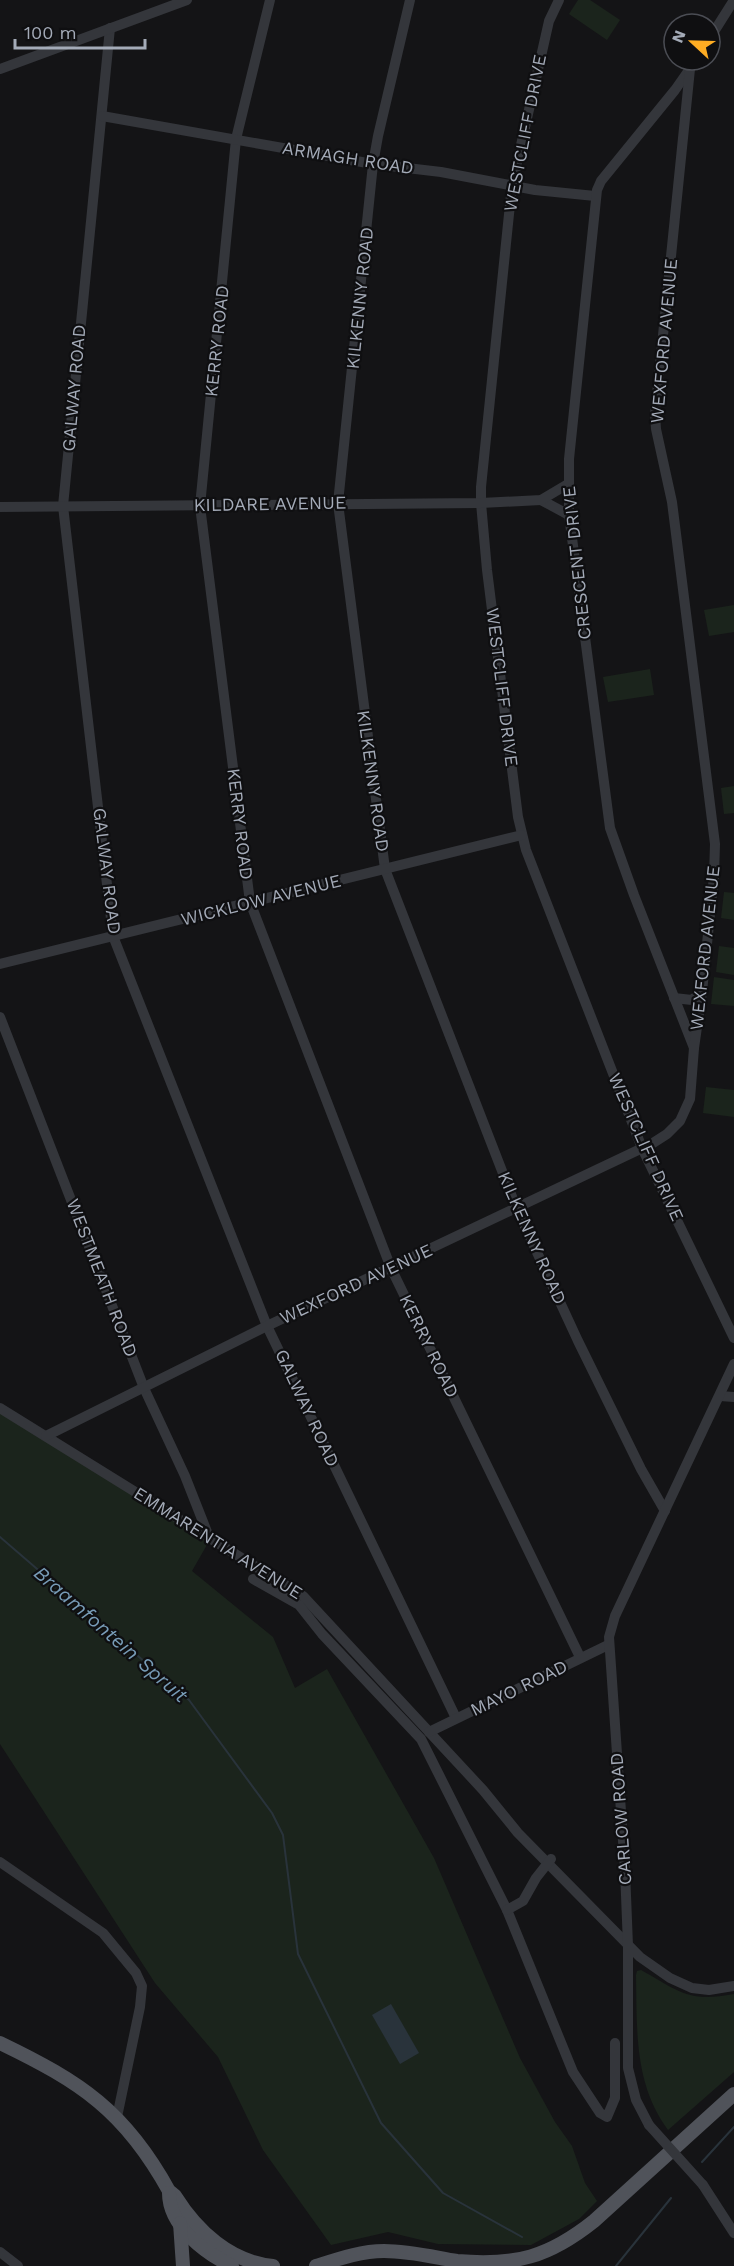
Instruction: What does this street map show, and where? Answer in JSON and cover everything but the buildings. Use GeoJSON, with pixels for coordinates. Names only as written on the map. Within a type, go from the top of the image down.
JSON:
{"type":"FeatureCollection","features":[{"type":"Feature","properties":{"kind":"main road"},"geometry":{"type":"LineString","coordinates":[[0,2043],[72,2081],[117,2117],[145,2150],[169,2191],[205,2234],[219,2258]]}},
{"type":"Feature","properties":{"kind":"main road"},"geometry":{"type":"LineString","coordinates":[[316,2266],[359,2254],[384,2251],[412,2252],[481,2264],[515,2262],[540,2256],[570,2240],[594,2221],[734,2094]]}},
{"type":"Feature","properties":{"kind":"main road"},"geometry":{"type":"LineString","coordinates":[[169,2191],[169,2201],[180,2222],[197,2244],[232,2266]]}},
{"type":"Feature","properties":{"kind":"main road"},"geometry":{"type":"LineString","coordinates":[[180,2222],[183,2266]]}},
{"type":"Feature","properties":{"kind":"main road"},"geometry":{"type":"LineString","coordinates":[[219,2258],[273,2266]]}},
{"type":"Feature","properties":{"kind":"street"},"geometry":{"type":"LineString","coordinates":[[0,69],[187,0]]}},
{"type":"Feature","properties":{"kind":"street","name":"KERRY ROAD"},"geometry":{"type":"LineString","coordinates":[[270,0],[236,139],[200,506],[250,902],[391,1268],[580,1658]]}},
{"type":"Feature","properties":{"kind":"street","name":"KILKENNY ROAD"},"geometry":{"type":"LineString","coordinates":[[410,0],[373,164],[338,503],[385,869],[516,1207],[578,1341],[664,1511]]}},
{"type":"Feature","properties":{"kind":"street","name":"WESTCLIFF DRIVE"},"geometry":{"type":"LineString","coordinates":[[559,0],[551,14],[512,185],[481,503],[493,614],[522,835],[530,860],[642,1148],[734,1338]]}},
{"type":"Feature","properties":{"kind":"street"},"geometry":{"type":"LineString","coordinates":[[722,19],[734,0]]}},
{"type":"Feature","properties":{"kind":"street","name":"GALWAY ROAD"},"geometry":{"type":"LineString","coordinates":[[110,28],[82,293],[63,506],[113,936],[267,1326],[456,1718]]}},
{"type":"Feature","properties":{"kind":"street","name":"CRESCENT DRIVE"},"geometry":{"type":"LineString","coordinates":[[687,72],[601,181],[595,196],[575,385],[568,484],[569,515],[610,828],[694,1048]]}},
{"type":"Feature","properties":{"kind":"street","name":"WEXFORD AVENUE"},"geometry":{"type":"LineString","coordinates":[[46,1436],[267,1326],[642,1148],[667,1134],[683,1116],[690,1099],[714,876],[715,844],[672,502],[654,422],[692,72]]}},
{"type":"Feature","properties":{"kind":"street","name":"ARMAGH ROAD"},"geometry":{"type":"LineString","coordinates":[[102,116],[373,164],[441,172],[535,190],[595,196]]}},
{"type":"Feature","properties":{"kind":"street","name":"KILDARE AVENUE"},"geometry":{"type":"LineString","coordinates":[[0,507],[481,503],[541,500],[568,484]]}},
{"type":"Feature","properties":{"kind":"street"},"geometry":{"type":"LineString","coordinates":[[541,500],[569,515]]}},
{"type":"Feature","properties":{"kind":"street","name":"WICKLOW AVENUE"},"geometry":{"type":"LineString","coordinates":[[0,964],[522,835]]}},
{"type":"Feature","properties":{"kind":"street"},"geometry":{"type":"LineString","coordinates":[[674,998],[692,1000],[702,992]]}},
{"type":"Feature","properties":{"kind":"street","name":"WESTMEATH ROAD"},"geometry":{"type":"LineString","coordinates":[[0,1017],[144,1388],[209,1537]]}},
{"type":"Feature","properties":{"kind":"street","name":"CARLOW ROAD"},"geometry":{"type":"LineString","coordinates":[[734,1364],[610,1627],[608,1645],[625,1870],[628,1946],[628,2068],[636,2100],[649,2125],[703,2185],[734,2233]]}},
{"type":"Feature","properties":{"kind":"street"},"geometry":{"type":"LineString","coordinates":[[720,1396],[734,1397]]}},
{"type":"Feature","properties":{"kind":"street","name":"EMMARENTIA AVENUE"},"geometry":{"type":"LineString","coordinates":[[1,1406],[308,1600],[483,1790],[498,1810],[628,1946],[657,1971],[683,1985],[710,1990],[734,1986]]}},
{"type":"Feature","properties":{"kind":"street"},"geometry":{"type":"LineString","coordinates":[[253,1579],[299,1605],[322,1634],[401,1715],[421,1739],[507,1910],[573,2072],[600,2113],[607,2116],[615,2098],[615,2043]]}},
{"type":"Feature","properties":{"kind":"street","name":"MAYO ROAD"},"geometry":{"type":"LineString","coordinates":[[429,1731],[608,1645]]}},
{"type":"Feature","properties":{"kind":"street"},"geometry":{"type":"LineString","coordinates":[[507,1910],[523,1901],[549,1861]]}},
{"type":"Feature","properties":{"kind":"street"},"geometry":{"type":"LineString","coordinates":[[0,1862],[103,1933],[116,1946],[140,1980],[142,1994],[140,2007],[117,2117]]}},
{"type":"Feature","properties":{"kind":"street"},"geometry":{"type":"LineString","coordinates":[[0,2252],[18,2266]]}},
{"type":"Feature","properties":{"kind":"shaded area"},"geometry":{"type":"Polygon","coordinates":[[[578,0],[590,0],[620,20],[607,40],[569,14],[578,0]]]}},
{"type":"Feature","properties":{"kind":"shaded area"},"geometry":{"type":"Polygon","coordinates":[[[734,605],[734,632],[709,636],[704,610],[734,605]]]}},
{"type":"Feature","properties":{"kind":"shaded area"},"geometry":{"type":"Polygon","coordinates":[[[650,669],[654,695],[608,702],[603,677],[650,669]]]}},
{"type":"Feature","properties":{"kind":"shaded area"},"geometry":{"type":"Polygon","coordinates":[[[734,786],[734,813],[724,814],[721,788],[734,786]]]}},
{"type":"Feature","properties":{"kind":"shaded area"},"geometry":{"type":"Polygon","coordinates":[[[724,892],[734,893],[734,920],[721,918],[724,892]]]}},
{"type":"Feature","properties":{"kind":"shaded area"},"geometry":{"type":"Polygon","coordinates":[[[719,946],[734,948],[734,975],[716,972],[719,946]]]}},
{"type":"Feature","properties":{"kind":"shaded area"},"geometry":{"type":"Polygon","coordinates":[[[714,977],[734,980],[734,1006],[711,1004],[714,977]]]}},
{"type":"Feature","properties":{"kind":"shaded area"},"geometry":{"type":"Polygon","coordinates":[[[706,1087],[734,1090],[734,1117],[703,1113],[706,1087]]]}},
{"type":"Feature","properties":{"kind":"shaded area"},"geometry":{"type":"Polygon","coordinates":[[[0,1408],[208,1543],[192,1571],[273,1637],[295,1688],[327,1669],[434,1858],[520,2058],[555,2122],[572,2146],[585,2183],[597,2201],[579,2219],[531,2245],[438,2244],[388,2232],[331,2245],[263,2150],[218,2057],[155,1983],[0,1744],[0,1408]]]}},
{"type":"Feature","properties":{"kind":"shaded area"},"geometry":{"type":"Polygon","coordinates":[[[641,1970],[675,1989],[694,1996],[734,1994],[734,2072],[668,2130],[657,2112],[643,2075],[638,2036],[636,1975],[637,1971],[641,1970]]]}},
{"type":"Feature","properties":{"kind":"shaded area"},"geometry":{"type":"Polygon","coordinates":[[[391,2004],[419,2053],[400,2064],[372,2015],[391,2004]]]}},
{"type":"Feature","properties":{"kind":"waterway","name":"Braamfontein Spruit"},"geometry":{"type":"LineString","coordinates":[[0,1537],[189,1700],[272,1813],[283,1835],[298,1954],[381,2123],[443,2193],[522,2237]]}},
{"type":"Feature","properties":{"kind":"waterway","name":"Braamfontein Spruit"},"geometry":{"type":"LineString","coordinates":[[702,2162],[734,2127]]}},
{"type":"Feature","properties":{"kind":"waterway","name":"Braamfontein Spruit"},"geometry":{"type":"LineString","coordinates":[[616,2266],[671,2198]]}}]}
